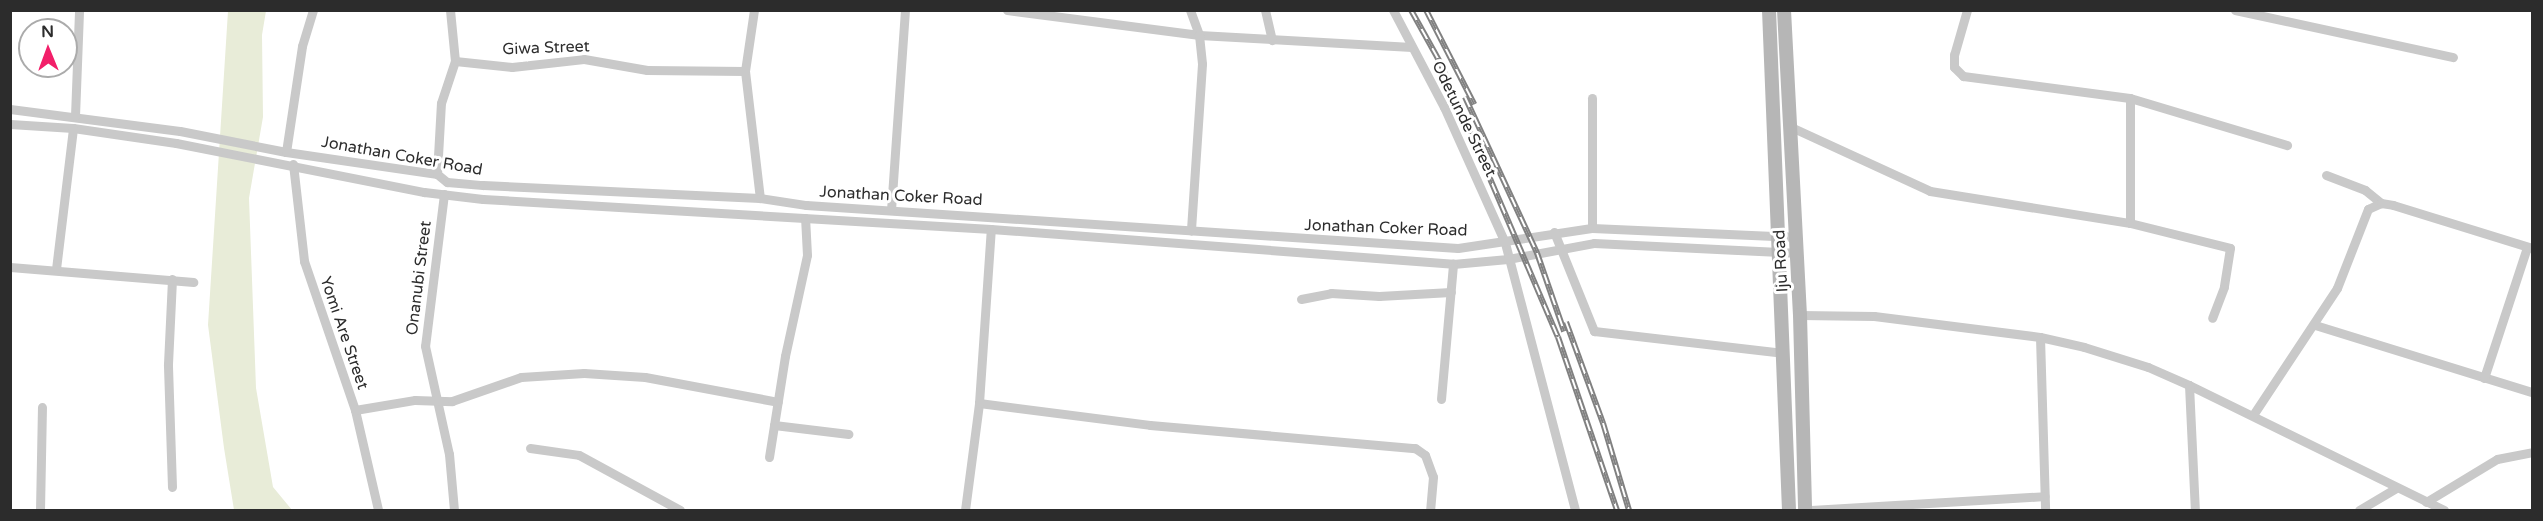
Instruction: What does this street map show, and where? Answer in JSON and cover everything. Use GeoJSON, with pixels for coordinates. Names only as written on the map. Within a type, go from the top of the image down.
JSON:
{"type":"FeatureCollection","features":[{"type":"Feature","properties":{"kind":"main road","name":"Iju Road"},"geometry":{"type":"LineString","coordinates":[[1768,10],[1780,233],[1789,510]]}},
{"type":"Feature","properties":{"kind":"main road","name":"Iju Road"},"geometry":{"type":"LineString","coordinates":[[1784,10],[1800,315],[1804,510]]}},
{"type":"Feature","properties":{"kind":"street"},"geometry":{"type":"LineString","coordinates":[[75,116],[79,10]]}},
{"type":"Feature","properties":{"kind":"street"},"geometry":{"type":"LineString","coordinates":[[285,152],[302,46],[313,10]]}},
{"type":"Feature","properties":{"kind":"street"},"geometry":{"type":"LineString","coordinates":[[436,174],[441,103],[455,61],[450,10]]}},
{"type":"Feature","properties":{"kind":"street"},"geometry":{"type":"LineString","coordinates":[[754,10],[745,71],[760,198]]}},
{"type":"Feature","properties":{"kind":"street"},"geometry":{"type":"LineString","coordinates":[[891,210],[905,10]]}},
{"type":"Feature","properties":{"kind":"street"},"geometry":{"type":"LineString","coordinates":[[1007,10],[1199,34],[1412,47]]}},
{"type":"Feature","properties":{"kind":"street"},"geometry":{"type":"LineString","coordinates":[[1190,10],[1199,34],[1201,106],[1191,231]]}},
{"type":"Feature","properties":{"kind":"street"},"geometry":{"type":"LineString","coordinates":[[1265,10],[1272,39]]}},
{"type":"Feature","properties":{"kind":"street","name":"Odetunde Street"},"geometry":{"type":"LineString","coordinates":[[1393,10],[1463,146],[1505,243],[1508,259],[1519,286],[1575,510]]}},
{"type":"Feature","properties":{"kind":"street"},"geometry":{"type":"LineString","coordinates":[[1967,10],[1954,55],[1954,67],[1963,76],[2130,98],[2287,145]]}},
{"type":"Feature","properties":{"kind":"street"},"geometry":{"type":"LineString","coordinates":[[2235,10],[2453,57]]}},
{"type":"Feature","properties":{"kind":"street","name":"Giwa Street"},"geometry":{"type":"LineString","coordinates":[[455,61],[512,67],[584,59],[646,70],[745,71]]}},
{"type":"Feature","properties":{"kind":"street"},"geometry":{"type":"LineString","coordinates":[[1592,98],[1592,228]]}},
{"type":"Feature","properties":{"kind":"street"},"geometry":{"type":"LineString","coordinates":[[2130,98],[2130,223]]}},
{"type":"Feature","properties":{"kind":"street","name":"Jonathan Coker Road"},"geometry":{"type":"LineString","coordinates":[[10,110],[180,130],[285,152],[436,174],[447,182],[483,185],[760,198],[806,205],[1458,248],[1505,243],[1554,232],[1592,228],[1780,233],[1796,237]]}},
{"type":"Feature","properties":{"kind":"street","name":"Jonathan Coker Road"},"geometry":{"type":"LineString","coordinates":[[10,123],[73,128],[293,164],[444,194],[991,229],[1454,264],[1508,259],[1561,247],[1594,243],[1796,253]]}},
{"type":"Feature","properties":{"kind":"street"},"geometry":{"type":"LineString","coordinates":[[1791,127],[1930,191],[2130,223],[2230,248],[2224,287],[2212,318]]}},
{"type":"Feature","properties":{"kind":"street"},"geometry":{"type":"LineString","coordinates":[[56,269],[73,128]]}},
{"type":"Feature","properties":{"kind":"street","name":"Yomi Are Street"},"geometry":{"type":"LineString","coordinates":[[293,164],[304,261],[355,410],[378,510]]}},
{"type":"Feature","properties":{"kind":"street"},"geometry":{"type":"LineString","coordinates":[[2326,175],[2365,189],[2381,203],[2530,247],[2484,378]]}},
{"type":"Feature","properties":{"kind":"street","name":"Onanubi Street"},"geometry":{"type":"LineString","coordinates":[[444,194],[425,346],[449,454],[454,510]]}},
{"type":"Feature","properties":{"kind":"street"},"geometry":{"type":"LineString","coordinates":[[2253,415],[2315,325],[2337,288],[2368,209],[2381,203]]}},
{"type":"Feature","properties":{"kind":"street"},"geometry":{"type":"LineString","coordinates":[[769,457],[807,255],[805,218]]}},
{"type":"Feature","properties":{"kind":"street"},"geometry":{"type":"LineString","coordinates":[[966,510],[979,403],[991,229]]}},
{"type":"Feature","properties":{"kind":"street"},"geometry":{"type":"LineString","coordinates":[[1554,232],[1594,331],[1784,353]]}},
{"type":"Feature","properties":{"kind":"street"},"geometry":{"type":"LineString","coordinates":[[1441,399],[1454,264]]}},
{"type":"Feature","properties":{"kind":"street"},"geometry":{"type":"LineString","coordinates":[[10,267],[193,282]]}},
{"type":"Feature","properties":{"kind":"street"},"geometry":{"type":"LineString","coordinates":[[172,279],[168,354],[172,487]]}},
{"type":"Feature","properties":{"kind":"street"},"geometry":{"type":"LineString","coordinates":[[1301,299],[1331,292],[1379,296],[1451,292]]}},
{"type":"Feature","properties":{"kind":"street"},"geometry":{"type":"LineString","coordinates":[[1800,315],[1874,316],[2040,337],[2148,367],[2253,415],[2444,510]]}},
{"type":"Feature","properties":{"kind":"street"},"geometry":{"type":"LineString","coordinates":[[2315,325],[2532,392]]}},
{"type":"Feature","properties":{"kind":"street"},"geometry":{"type":"LineString","coordinates":[[2040,337],[2045,510]]}},
{"type":"Feature","properties":{"kind":"street"},"geometry":{"type":"LineString","coordinates":[[355,410],[452,401],[522,377],[584,373],[645,377],[778,402]]}},
{"type":"Feature","properties":{"kind":"street"},"geometry":{"type":"LineString","coordinates":[[2189,385],[2195,510]]}},
{"type":"Feature","properties":{"kind":"street"},"geometry":{"type":"LineString","coordinates":[[979,403],[1150,425],[1415,448],[1425,455],[1433,477],[1430,510]]}},
{"type":"Feature","properties":{"kind":"street"},"geometry":{"type":"LineString","coordinates":[[40,510],[42,407]]}},
{"type":"Feature","properties":{"kind":"street"},"geometry":{"type":"LineString","coordinates":[[774,425],[848,434]]}},
{"type":"Feature","properties":{"kind":"street"},"geometry":{"type":"LineString","coordinates":[[531,448],[579,455],[680,510]]}},
{"type":"Feature","properties":{"kind":"street"},"geometry":{"type":"LineString","coordinates":[[2426,502],[2497,459],[2532,452]]}},
{"type":"Feature","properties":{"kind":"street"},"geometry":{"type":"LineString","coordinates":[[2359,510],[2396,488]]}},
{"type":"Feature","properties":{"kind":"street"},"geometry":{"type":"LineString","coordinates":[[1811,510],[2045,496]]}},
{"type":"Feature","properties":{"kind":"green space"},"geometry":{"type":"Polygon","coordinates":[[[228,11],[266,11],[262,35],[263,117],[249,198],[256,388],[273,487],[292,510],[234,510],[208,325],[228,11]]]}},
{"type":"Feature","properties":{"kind":"railway"},"geometry":{"type":"LineString","coordinates":[[1411,10],[1440,62],[1558,337],[1617,510]]}},
{"type":"Feature","properties":{"kind":"railway"},"geometry":{"type":"LineString","coordinates":[[1426,10],[1474,104]]}},
{"type":"Feature","properties":{"kind":"railway"},"geometry":{"type":"LineString","coordinates":[[1465,97],[1537,253],[1564,331]]}},
{"type":"Feature","properties":{"kind":"railway"},"geometry":{"type":"LineString","coordinates":[[1566,322],[1603,423],[1629,510]]}}]}
